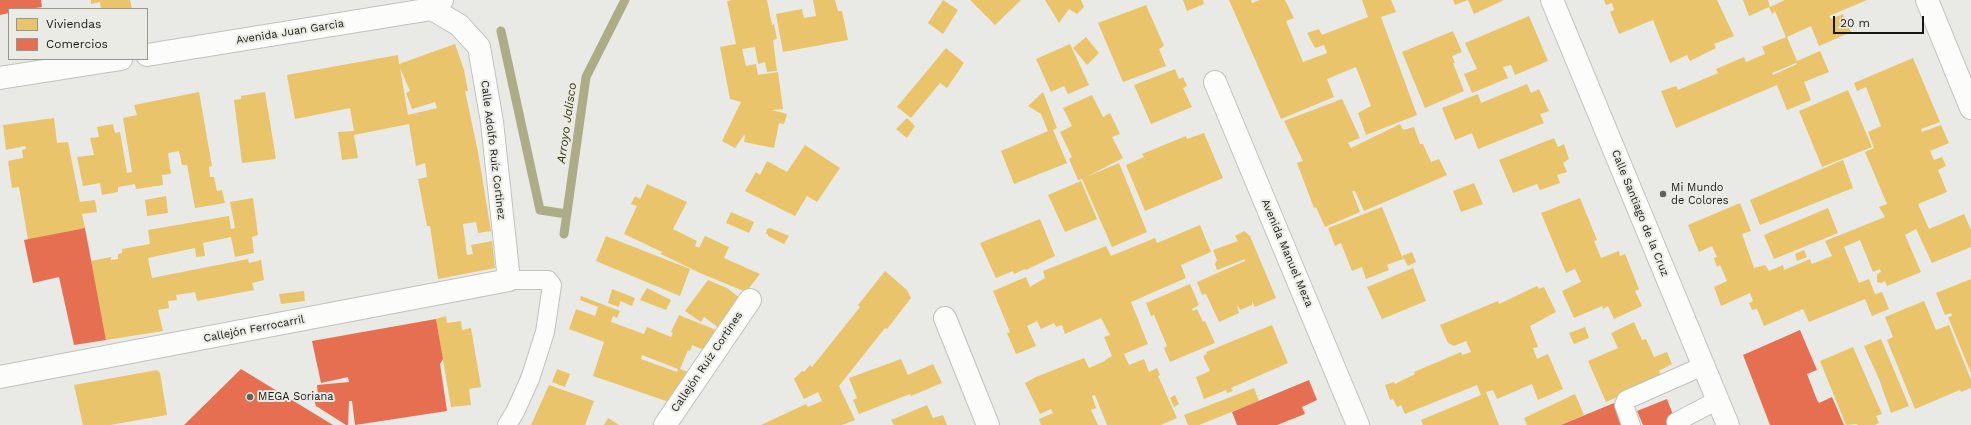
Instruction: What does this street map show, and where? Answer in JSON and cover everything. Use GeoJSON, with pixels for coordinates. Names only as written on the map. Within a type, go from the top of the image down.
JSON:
{"type":"FeatureCollection","features":[{"type":"Feature","properties":{"kind":"street","name":"Calle Santiago de la Cruz"},"geometry":{"type":"LineString","coordinates":[[1552,0],[1728,425]]}},
{"type":"Feature","properties":{"kind":"street"},"geometry":{"type":"LineString","coordinates":[[1927,0],[1971,108]]}},
{"type":"Feature","properties":{"kind":"street","name":"Avenida Juan Garcia"},"geometry":{"type":"LineString","coordinates":[[148,55],[437,5]]}},
{"type":"Feature","properties":{"kind":"street","name":"Calle Adolfo Ruíz Cortinez"},"geometry":{"type":"LineString","coordinates":[[437,5],[459,25],[479,47],[492,122],[509,280]]}},
{"type":"Feature","properties":{"kind":"street"},"geometry":{"type":"LineString","coordinates":[[0,78],[115,60]]}},
{"type":"Feature","properties":{"kind":"street","name":"Avenida Manuel Meza"},"geometry":{"type":"LineString","coordinates":[[1215,82],[1358,425]]}},
{"type":"Feature","properties":{"kind":"street","name":"Callejón Ferrocarril"},"geometry":{"type":"LineString","coordinates":[[0,377],[509,280]]}},
{"type":"Feature","properties":{"kind":"street","name":"Callejón Ruíz Cortines"},"geometry":{"type":"LineString","coordinates":[[665,425],[750,300]]}},
{"type":"Feature","properties":{"kind":"street"},"geometry":{"type":"LineString","coordinates":[[945,318],[988,425]]}},
{"type":"Feature","properties":{"kind":"lane"},"geometry":{"type":"LineString","coordinates":[[508,425],[532,372],[545,332],[552,285],[548,280],[509,280]]}},
{"type":"Feature","properties":{"kind":"lane"},"geometry":{"type":"LineString","coordinates":[[1631,425],[1624,405],[1626,400],[1703,366]]}},
{"type":"Feature","properties":{"kind":"lane"},"geometry":{"type":"LineString","coordinates":[[1676,422],[1718,400]]}},
{"type":"Feature","properties":{"kind":"building: Viviendas"},"geometry":{"type":"Polygon","coordinates":[[[91,0],[130,0],[132,8],[101,8],[100,2],[91,4],[91,0]]]}},
{"type":"Feature","properties":{"kind":"building: Viviendas"},"geometry":{"type":"Polygon","coordinates":[[[767,0],[772,25],[774,24],[777,39],[773,40],[777,71],[767,72],[765,62],[758,64],[755,47],[742,49],[746,66],[756,64],[758,75],[778,72],[783,109],[772,110],[787,114],[784,124],[779,123],[774,148],[744,142],[744,135],[735,148],[722,141],[741,102],[730,99],[720,47],[736,44],[727,1],[767,0]]]}},
{"type":"Feature","properties":{"kind":"building: Viviendas"},"geometry":{"type":"Polygon","coordinates":[[[813,0],[835,0],[838,11],[842,11],[848,40],[783,52],[776,14],[802,9],[804,18],[816,16],[813,0]]]}},
{"type":"Feature","properties":{"kind":"building: Viviendas"},"geometry":{"type":"Polygon","coordinates":[[[943,0],[958,10],[943,34],[928,23],[943,0]]]}},
{"type":"Feature","properties":{"kind":"building: Viviendas"},"geometry":{"type":"Polygon","coordinates":[[[970,0],[1021,0],[995,25],[970,0]]]}},
{"type":"Feature","properties":{"kind":"building: Viviendas"},"geometry":{"type":"Polygon","coordinates":[[[1045,0],[1081,0],[1084,7],[1077,14],[1069,9],[1059,23],[1045,0]]]}},
{"type":"Feature","properties":{"kind":"building: Viviendas"},"geometry":{"type":"Polygon","coordinates":[[[1183,0],[1203,0],[1204,4],[1187,11],[1183,0]]]}},
{"type":"Feature","properties":{"kind":"building: Viviendas"},"geometry":{"type":"Polygon","coordinates":[[[1229,0],[1251,0],[1252,3],[1260,0],[1285,0],[1294,18],[1286,21],[1303,62],[1327,53],[1324,45],[1315,48],[1307,33],[1319,29],[1322,35],[1368,17],[1362,0],[1391,0],[1396,12],[1381,17],[1417,115],[1366,135],[1358,113],[1371,106],[1356,67],[1327,79],[1334,97],[1281,119],[1229,0]]]}},
{"type":"Feature","properties":{"kind":"building: Viviendas"},"geometry":{"type":"Polygon","coordinates":[[[1453,0],[1468,0],[1455,5],[1453,0]]]}},
{"type":"Feature","properties":{"kind":"building: Viviendas"},"geometry":{"type":"Polygon","coordinates":[[[1468,0],[1504,0],[1474,14],[1468,0]]]}},
{"type":"Feature","properties":{"kind":"building: Viviendas"},"geometry":{"type":"Polygon","coordinates":[[[1604,0],[1717,0],[1734,36],[1714,44],[1716,48],[1690,61],[1687,55],[1670,63],[1653,20],[1619,34],[1610,12],[1614,10],[1612,3],[1606,5],[1604,0]]]}},
{"type":"Feature","properties":{"kind":"building: Viviendas"},"geometry":{"type":"Polygon","coordinates":[[[1743,0],[1768,0],[1770,7],[1785,0],[1867,0],[1829,16],[1831,19],[1843,14],[1851,32],[1819,46],[1811,26],[1787,37],[1797,61],[1820,51],[1829,72],[1804,82],[1811,100],[1787,110],[1777,85],[1676,128],[1661,91],[1676,86],[1678,90],[1718,73],[1716,69],[1744,57],[1746,62],[1765,54],[1762,47],[1786,37],[1775,11],[1772,14],[1769,7],[1749,16],[1743,0]],[[1796,63],[1772,73],[1773,75],[1797,64],[1796,63]]]}},
{"type":"Feature","properties":{"kind":"building: Viviendas"},"geometry":{"type":"Polygon","coordinates":[[[1146,5],[1164,46],[1159,49],[1166,66],[1123,82],[1098,23],[1146,5]]]}},
{"type":"Feature","properties":{"kind":"building: Viviendas"},"geometry":{"type":"Polygon","coordinates":[[[1529,16],[1548,61],[1515,75],[1511,65],[1503,67],[1508,78],[1472,93],[1464,74],[1477,69],[1465,43],[1529,16]]]}},
{"type":"Feature","properties":{"kind":"building: Viviendas"},"geometry":{"type":"Polygon","coordinates":[[[1453,31],[1462,52],[1452,56],[1455,63],[1453,63],[1464,91],[1425,108],[1402,52],[1453,31]]]}},
{"type":"Feature","properties":{"kind":"building: Viviendas"},"geometry":{"type":"Polygon","coordinates":[[[1086,37],[1099,53],[1087,65],[1073,48],[1086,37]]]}},
{"type":"Feature","properties":{"kind":"building: Viviendas"},"geometry":{"type":"Polygon","coordinates":[[[455,44],[464,70],[468,91],[465,91],[478,152],[491,231],[478,233],[476,222],[463,224],[467,255],[473,254],[471,245],[492,241],[495,268],[438,279],[430,226],[427,226],[418,179],[427,177],[425,163],[416,166],[409,124],[354,135],[358,158],[342,160],[338,132],[354,131],[350,108],[295,119],[287,75],[398,55],[399,64],[455,44]],[[400,68],[408,115],[437,108],[435,102],[412,109],[406,93],[410,91],[400,68]]]}},
{"type":"Feature","properties":{"kind":"building: Viviendas"},"geometry":{"type":"Polygon","coordinates":[[[1070,44],[1089,85],[1068,94],[1064,86],[1051,92],[1036,59],[1070,44]]]}},
{"type":"Feature","properties":{"kind":"building: Viviendas"},"geometry":{"type":"Polygon","coordinates":[[[946,48],[964,63],[947,88],[940,83],[911,118],[897,107],[946,48]]]}},
{"type":"Feature","properties":{"kind":"building: Viviendas"},"geometry":{"type":"Polygon","coordinates":[[[1913,58],[1940,122],[1921,129],[1922,132],[1941,125],[1949,143],[1930,151],[1934,160],[1942,157],[1946,166],[1938,170],[1947,192],[1918,204],[1929,229],[1964,214],[1971,230],[1971,247],[1932,263],[1916,229],[1905,235],[1921,272],[1887,286],[1885,281],[1881,283],[1877,282],[1877,274],[1881,272],[1880,269],[1873,272],[1860,240],[1844,247],[1859,283],[1869,279],[1875,294],[1882,292],[1889,309],[1872,316],[1865,299],[1809,322],[1803,309],[1764,326],[1757,309],[1752,310],[1749,303],[1753,301],[1750,293],[1721,306],[1714,287],[1727,281],[1720,265],[1717,267],[1714,258],[1717,257],[1712,246],[1699,252],[1688,225],[1740,203],[1751,231],[1742,234],[1754,268],[1765,265],[1769,271],[1783,265],[1784,270],[1810,259],[1812,264],[1832,256],[1825,241],[1885,217],[1879,207],[1887,204],[1865,152],[1874,148],[1868,132],[1881,126],[1866,87],[1857,91],[1854,83],[1913,58]]]}},
{"type":"Feature","properties":{"kind":"building: Viviendas"},"geometry":{"type":"Polygon","coordinates":[[[1175,69],[1179,79],[1183,77],[1187,86],[1183,88],[1192,107],[1151,124],[1134,85],[1175,69]]]}},
{"type":"Feature","properties":{"kind":"building: Viviendas"},"geometry":{"type":"Polygon","coordinates":[[[1527,84],[1531,93],[1539,89],[1549,111],[1540,114],[1544,123],[1478,149],[1472,133],[1455,140],[1442,108],[1478,94],[1481,103],[1527,84]]]}},
{"type":"Feature","properties":{"kind":"building: Viviendas"},"geometry":{"type":"Polygon","coordinates":[[[1848,90],[1872,147],[1822,167],[1799,111],[1848,90]]]}},
{"type":"Feature","properties":{"kind":"building: Viviendas"},"geometry":{"type":"Polygon","coordinates":[[[199,92],[212,166],[209,167],[210,177],[214,177],[217,191],[222,190],[225,203],[195,208],[187,165],[182,165],[179,151],[168,153],[171,174],[162,175],[163,185],[136,189],[135,184],[118,187],[118,192],[102,195],[100,183],[83,186],[77,157],[94,155],[90,138],[99,137],[97,127],[113,124],[115,133],[120,132],[127,173],[132,172],[123,118],[137,115],[134,105],[199,92]]]}},
{"type":"Feature","properties":{"kind":"building: Viviendas"},"geometry":{"type":"Polygon","coordinates":[[[265,92],[276,159],[242,163],[234,100],[241,99],[241,96],[265,92]]]}},
{"type":"Feature","properties":{"kind":"building: Viviendas"},"geometry":{"type":"Polygon","coordinates":[[[1043,92],[1057,128],[1053,130],[1067,163],[1014,184],[1001,151],[1048,131],[1041,114],[1028,106],[1043,92]]]}},
{"type":"Feature","properties":{"kind":"building: Viviendas"},"geometry":{"type":"Polygon","coordinates":[[[1092,95],[1103,117],[1110,113],[1120,134],[1112,137],[1123,158],[1086,177],[1119,163],[1147,232],[1112,247],[1082,179],[1078,180],[1069,159],[1072,157],[1060,132],[1072,126],[1063,108],[1092,95]]]}},
{"type":"Feature","properties":{"kind":"building: Viviendas"},"geometry":{"type":"Polygon","coordinates":[[[1342,99],[1360,138],[1348,143],[1351,148],[1400,124],[1403,130],[1414,127],[1420,144],[1423,144],[1431,162],[1439,159],[1447,175],[1364,211],[1355,191],[1352,191],[1360,212],[1325,227],[1316,207],[1314,208],[1297,163],[1303,161],[1284,121],[1342,99]]]}},
{"type":"Feature","properties":{"kind":"building: Viviendas"},"geometry":{"type":"Polygon","coordinates":[[[54,118],[57,143],[68,142],[80,202],[95,200],[97,212],[82,214],[85,228],[28,240],[19,187],[12,188],[8,161],[23,158],[22,150],[26,149],[25,146],[6,150],[3,125],[54,118]]]}},
{"type":"Feature","properties":{"kind":"building: Viviendas"},"geometry":{"type":"Polygon","coordinates":[[[907,118],[915,126],[907,138],[896,129],[907,118]]]}},
{"type":"Feature","properties":{"kind":"building: Viviendas"},"geometry":{"type":"Polygon","coordinates":[[[1204,133],[1223,178],[1145,211],[1126,165],[1144,157],[1142,154],[1186,136],[1187,139],[1204,133]]]}},
{"type":"Feature","properties":{"kind":"building: Viviendas"},"geometry":{"type":"Polygon","coordinates":[[[1554,138],[1558,147],[1564,144],[1569,159],[1563,163],[1567,172],[1557,175],[1560,183],[1540,190],[1537,184],[1513,193],[1499,160],[1554,138]]]}},
{"type":"Feature","properties":{"kind":"building: Viviendas"},"geometry":{"type":"Polygon","coordinates":[[[805,145],[840,168],[817,202],[807,196],[795,216],[745,191],[756,172],[760,175],[767,161],[787,172],[805,145]]]}},
{"type":"Feature","properties":{"kind":"building: Viviendas"},"geometry":{"type":"Polygon","coordinates":[[[1843,160],[1853,188],[1760,225],[1750,200],[1843,160]]]}},
{"type":"Feature","properties":{"kind":"building: Viviendas"},"geometry":{"type":"Polygon","coordinates":[[[1081,181],[1097,219],[1065,232],[1048,195],[1081,181]]]}},
{"type":"Feature","properties":{"kind":"building: Viviendas"},"geometry":{"type":"Polygon","coordinates":[[[1474,183],[1483,204],[1461,212],[1453,191],[1474,183]]]}},
{"type":"Feature","properties":{"kind":"building: Viviendas"},"geometry":{"type":"Polygon","coordinates":[[[647,184],[687,202],[673,229],[697,241],[695,246],[699,248],[705,236],[729,247],[724,258],[760,274],[746,292],[700,273],[661,254],[662,252],[624,234],[637,206],[631,204],[635,196],[640,199],[647,184]]]}},
{"type":"Feature","properties":{"kind":"building: Viviendas"},"geometry":{"type":"Polygon","coordinates":[[[166,196],[168,213],[147,216],[145,200],[166,196]]]}},
{"type":"Feature","properties":{"kind":"building: Viviendas"},"geometry":{"type":"Polygon","coordinates":[[[253,198],[258,235],[252,237],[254,253],[235,257],[231,237],[203,243],[205,256],[196,257],[195,248],[148,258],[152,278],[248,259],[249,263],[261,260],[264,280],[252,283],[254,290],[197,301],[195,292],[176,295],[177,300],[168,301],[169,308],[158,310],[163,331],[106,340],[91,261],[111,257],[111,260],[118,259],[118,254],[122,253],[122,249],[150,244],[148,230],[229,216],[231,229],[235,228],[230,202],[253,198]]]}},
{"type":"Feature","properties":{"kind":"building: Viviendas"},"geometry":{"type":"Polygon","coordinates":[[[1580,198],[1597,240],[1594,241],[1601,258],[1619,251],[1620,256],[1625,254],[1639,289],[1635,291],[1642,306],[1614,319],[1608,306],[1603,309],[1602,306],[1574,318],[1562,291],[1581,282],[1575,269],[1566,273],[1541,213],[1580,198]]]}},
{"type":"Feature","properties":{"kind":"building: Viviendas"},"geometry":{"type":"Polygon","coordinates":[[[1382,207],[1403,259],[1387,265],[1389,270],[1366,279],[1362,267],[1352,271],[1341,243],[1335,246],[1328,228],[1382,207]]]}},
{"type":"Feature","properties":{"kind":"building: Viviendas"},"geometry":{"type":"Polygon","coordinates":[[[1828,208],[1838,233],[1774,259],[1764,235],[1828,208]]]}},
{"type":"Feature","properties":{"kind":"building: Viviendas"},"geometry":{"type":"Polygon","coordinates":[[[731,212],[754,222],[749,233],[726,223],[731,212]]]}},
{"type":"Feature","properties":{"kind":"building: Viviendas"},"geometry":{"type":"Polygon","coordinates":[[[1040,219],[1055,256],[1026,270],[1025,269],[1014,274],[1013,271],[996,278],[980,243],[1040,219]]]}},
{"type":"Feature","properties":{"kind":"building: Viviendas"},"geometry":{"type":"Polygon","coordinates":[[[1200,225],[1211,252],[1181,265],[1186,278],[1131,302],[1148,344],[1124,354],[1129,365],[1144,359],[1149,372],[1157,368],[1160,375],[1158,376],[1177,418],[1161,425],[1107,425],[1095,395],[1092,396],[1096,408],[1091,410],[1098,425],[1041,425],[1039,419],[1053,413],[1051,409],[1040,414],[1025,383],[1036,377],[1084,358],[1089,368],[1105,361],[1112,356],[1104,337],[1110,335],[1101,318],[1065,334],[1062,325],[1056,327],[1054,323],[1041,329],[1037,321],[1027,326],[1036,346],[1016,354],[1007,333],[1010,332],[993,291],[1026,277],[1030,287],[1045,278],[1043,271],[1106,246],[1111,256],[1155,238],[1157,243],[1200,225]]]}},
{"type":"Feature","properties":{"kind":"building: Viviendas"},"geometry":{"type":"Polygon","coordinates":[[[770,228],[789,236],[784,244],[766,234],[767,229],[770,228]]]}},
{"type":"Feature","properties":{"kind":"building: Viviendas"},"geometry":{"type":"Polygon","coordinates":[[[1244,231],[1250,236],[1276,298],[1255,307],[1252,301],[1252,305],[1240,310],[1238,306],[1239,313],[1219,322],[1206,294],[1202,295],[1197,282],[1245,261],[1245,259],[1217,270],[1215,264],[1217,260],[1213,250],[1238,241],[1235,236],[1244,231]]]}},
{"type":"Feature","properties":{"kind":"building: Viviendas"},"geometry":{"type":"Polygon","coordinates":[[[606,236],[690,269],[680,296],[596,261],[606,236]]]}},
{"type":"Feature","properties":{"kind":"building: Viviendas"},"geometry":{"type":"Polygon","coordinates":[[[1804,250],[1807,257],[1797,261],[1795,254],[1804,250]]]}},
{"type":"Feature","properties":{"kind":"building: Viviendas"},"geometry":{"type":"Polygon","coordinates":[[[1412,252],[1416,262],[1408,266],[1402,256],[1412,252]]]}},
{"type":"Feature","properties":{"kind":"building: Viviendas"},"geometry":{"type":"Polygon","coordinates":[[[1413,268],[1426,301],[1382,319],[1367,287],[1413,268]]]}},
{"type":"Feature","properties":{"kind":"building: Viviendas"},"geometry":{"type":"Polygon","coordinates":[[[885,271],[907,290],[911,298],[839,386],[855,420],[842,425],[761,425],[806,404],[808,407],[822,401],[818,392],[804,399],[794,379],[802,371],[804,372],[810,365],[812,367],[860,307],[858,305],[885,271]]]}},
{"type":"Feature","properties":{"kind":"building: Viviendas"},"geometry":{"type":"Polygon","coordinates":[[[1971,279],[1971,373],[1948,317],[1952,316],[1951,313],[1945,315],[1936,293],[1971,279]]]}},
{"type":"Feature","properties":{"kind":"building: Viviendas"},"geometry":{"type":"Polygon","coordinates":[[[708,280],[727,288],[740,298],[719,328],[704,317],[701,322],[685,311],[708,280]]]}},
{"type":"Feature","properties":{"kind":"building: Viviendas"},"geometry":{"type":"Polygon","coordinates":[[[1190,284],[1199,305],[1192,309],[1193,311],[1197,309],[1203,322],[1205,321],[1215,343],[1170,362],[1164,348],[1167,346],[1154,315],[1151,316],[1146,303],[1190,284]]]}},
{"type":"Feature","properties":{"kind":"building: Viviendas"},"geometry":{"type":"Polygon","coordinates":[[[1537,286],[1539,289],[1544,287],[1556,312],[1530,326],[1538,347],[1533,348],[1537,359],[1548,354],[1563,389],[1538,400],[1532,384],[1497,399],[1493,390],[1486,392],[1499,425],[1423,425],[1421,420],[1481,395],[1477,385],[1405,414],[1401,405],[1397,407],[1393,399],[1390,400],[1385,385],[1394,382],[1395,384],[1415,374],[1414,372],[1461,352],[1462,355],[1471,352],[1466,341],[1454,346],[1448,343],[1440,325],[1498,301],[1499,304],[1537,286]]]}},
{"type":"Feature","properties":{"kind":"building: Viviendas"},"geometry":{"type":"Polygon","coordinates":[[[647,288],[671,300],[666,310],[640,300],[647,288]]]}},
{"type":"Feature","properties":{"kind":"building: Viviendas"},"geometry":{"type":"Polygon","coordinates":[[[612,289],[635,298],[632,306],[620,301],[619,307],[608,303],[612,289]]]}},
{"type":"Feature","properties":{"kind":"building: Viviendas"},"geometry":{"type":"Polygon","coordinates":[[[304,291],[305,301],[281,304],[279,294],[304,291]]]}},
{"type":"Feature","properties":{"kind":"building: Viviendas"},"geometry":{"type":"Polygon","coordinates":[[[581,296],[620,311],[617,318],[613,316],[611,322],[644,334],[647,327],[671,337],[673,333],[671,332],[679,315],[721,332],[709,352],[692,345],[690,351],[688,350],[680,369],[693,374],[677,394],[673,392],[669,402],[593,376],[604,342],[569,329],[576,309],[595,316],[598,307],[580,300],[581,296]],[[642,355],[641,359],[677,372],[678,369],[642,355]]]}},
{"type":"Feature","properties":{"kind":"building: Viviendas"},"geometry":{"type":"Polygon","coordinates":[[[1924,301],[1936,330],[1949,325],[1971,380],[1971,388],[1961,392],[1960,390],[1915,409],[1887,340],[1893,337],[1885,317],[1924,301]]]}},
{"type":"Feature","properties":{"kind":"building: Viviendas"},"geometry":{"type":"Polygon","coordinates":[[[446,316],[447,323],[461,321],[462,330],[471,328],[481,387],[469,389],[471,405],[451,407],[436,319],[446,316]]]}},
{"type":"Feature","properties":{"kind":"building: Viviendas"},"geometry":{"type":"Polygon","coordinates":[[[1634,322],[1642,340],[1646,339],[1654,357],[1667,352],[1672,364],[1659,371],[1662,378],[1606,402],[1588,361],[1618,348],[1611,333],[1634,322]]]}},
{"type":"Feature","properties":{"kind":"building: Viviendas"},"geometry":{"type":"Polygon","coordinates":[[[1272,325],[1288,363],[1231,388],[1233,391],[1227,393],[1226,390],[1204,399],[1196,377],[1210,371],[1203,356],[1207,354],[1206,352],[1272,325]]]}},
{"type":"Feature","properties":{"kind":"building: Viviendas"},"geometry":{"type":"Polygon","coordinates":[[[1585,327],[1589,338],[1574,344],[1569,333],[1585,327]]]}},
{"type":"Feature","properties":{"kind":"building: Viviendas"},"geometry":{"type":"Polygon","coordinates":[[[1881,339],[1909,406],[1891,413],[1879,379],[1864,346],[1881,339]]]}},
{"type":"Feature","properties":{"kind":"building: Viviendas"},"geometry":{"type":"Polygon","coordinates":[[[1853,347],[1882,414],[1876,416],[1879,423],[1875,425],[1846,425],[1820,361],[1853,347]]]}},
{"type":"Feature","properties":{"kind":"building: Viviendas"},"geometry":{"type":"Polygon","coordinates":[[[901,359],[908,375],[933,364],[942,383],[911,396],[910,394],[859,414],[853,400],[857,398],[849,378],[901,359]]]}},
{"type":"Feature","properties":{"kind":"building: Viviendas"},"geometry":{"type":"Polygon","coordinates":[[[557,369],[570,374],[565,387],[552,382],[557,369]]]}},
{"type":"Feature","properties":{"kind":"building: Viviendas"},"geometry":{"type":"Polygon","coordinates":[[[157,370],[160,373],[167,415],[110,425],[83,425],[74,385],[157,370]]]}},
{"type":"Feature","properties":{"kind":"building: Viviendas"},"geometry":{"type":"Polygon","coordinates":[[[549,385],[594,401],[585,425],[531,425],[549,385]]]}},
{"type":"Feature","properties":{"kind":"building: Viviendas"},"geometry":{"type":"Polygon","coordinates":[[[1254,388],[1259,401],[1199,425],[1188,425],[1184,415],[1254,388]]]}},
{"type":"Feature","properties":{"kind":"building: Viviendas"},"geometry":{"type":"Polygon","coordinates":[[[1575,394],[1584,415],[1561,425],[1527,425],[1524,418],[1575,394]]]}},
{"type":"Feature","properties":{"kind":"building: Viviendas"},"geometry":{"type":"Polygon","coordinates":[[[1175,395],[1179,404],[1174,407],[1170,398],[1175,395]]]}},
{"type":"Feature","properties":{"kind":"building: Viviendas"},"geometry":{"type":"Polygon","coordinates":[[[927,405],[933,418],[943,415],[947,425],[894,425],[891,420],[927,405]]]}},
{"type":"Feature","properties":{"kind":"building: Viviendas"},"geometry":{"type":"Polygon","coordinates":[[[608,418],[619,425],[604,425],[608,418]]]}},
{"type":"Feature","properties":{"kind":"building: Comercios"},"geometry":{"type":"Polygon","coordinates":[[[0,0],[41,0],[42,7],[8,8],[8,13],[0,15],[0,0]]]}},
{"type":"Feature","properties":{"kind":"building: Comercios"},"geometry":{"type":"Polygon","coordinates":[[[85,228],[106,340],[74,345],[59,277],[33,283],[24,240],[85,228]]]}},
{"type":"Feature","properties":{"kind":"building: Comercios"},"geometry":{"type":"Polygon","coordinates":[[[436,319],[443,359],[440,364],[447,411],[355,425],[352,401],[349,401],[348,425],[346,425],[316,406],[313,397],[318,397],[317,385],[349,382],[348,377],[321,383],[312,341],[436,319]]]}},
{"type":"Feature","properties":{"kind":"building: Comercios"},"geometry":{"type":"Polygon","coordinates":[[[1800,330],[1817,370],[1807,374],[1817,400],[1819,403],[1832,397],[1844,425],[1770,425],[1743,355],[1800,330]]]}},
{"type":"Feature","properties":{"kind":"building: Comercios","name":"MEGA Soriana"},"geometry":{"type":"Polygon","coordinates":[[[241,369],[333,425],[184,425],[241,369]]]}},
{"type":"Feature","properties":{"kind":"building: Comercios"},"geometry":{"type":"Polygon","coordinates":[[[1309,380],[1317,400],[1302,407],[1305,414],[1277,425],[1237,425],[1232,412],[1309,380]]]}},
{"type":"Feature","properties":{"kind":"building: Comercios"},"geometry":{"type":"Polygon","coordinates":[[[1667,399],[1677,425],[1643,425],[1637,411],[1667,399]]]}},
{"type":"Feature","properties":{"kind":"building: Comercios"},"geometry":{"type":"Polygon","coordinates":[[[1614,403],[1623,425],[1561,425],[1614,403]]]}},
{"type":"Feature","properties":{"kind":"waterway","name":"Arroyo Jalisco"},"geometry":{"type":"LineString","coordinates":[[564,234],[586,77],[625,0]]}},
{"type":"Feature","properties":{"kind":"waterway"},"geometry":{"type":"LineString","coordinates":[[501,31],[540,210],[567,214]]}},
{"type":"Feature","properties":{"kind":"place","name":"Mi Mundo de Colores"},"geometry":{"type":"Point","coordinates":[1663,194]}},
{"type":"Feature","properties":{"kind":"place","name":"MEGA Soriana"},"geometry":{"type":"Point","coordinates":[250,397]}}]}
